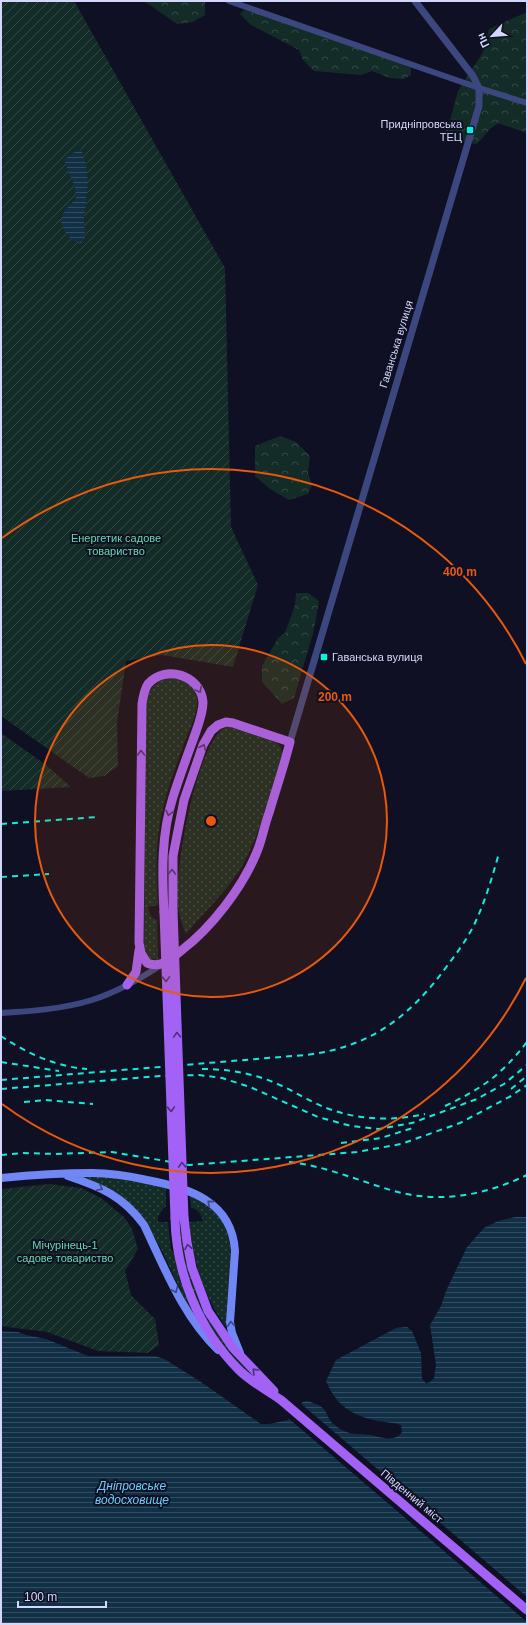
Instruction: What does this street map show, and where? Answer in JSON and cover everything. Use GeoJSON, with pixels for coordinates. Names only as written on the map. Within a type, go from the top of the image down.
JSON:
{"type":"FeatureCollection","features":[{"type":"Feature","properties":{"kind":"main road"},"geometry":{"type":"LineString","coordinates":[[127,985],[136,972],[139,943],[141,711],[143,693],[148,685],[158,677],[165,674],[180,675],[194,681],[202,694],[202,711],[173,799],[164,834],[162,870],[168,912],[180,1218],[180,1261],[188,1288],[198,1313],[228,1358]]}},
{"type":"Feature","properties":{"kind":"main road"},"geometry":{"type":"LineString","coordinates":[[168,912],[173,856],[179,821],[203,745],[211,731],[218,725],[226,722],[290,742]]}},
{"type":"Feature","properties":{"kind":"main road","name":"Гаванська вулиця"},"geometry":{"type":"LineString","coordinates":[[168,961],[197,937],[221,910],[244,878],[256,854],[290,742]]}},
{"type":"Feature","properties":{"kind":"main road"},"geometry":{"type":"LineString","coordinates":[[139,943],[140,954],[147,963],[157,965],[168,961]]}},
{"type":"Feature","properties":{"kind":"main road"},"geometry":{"type":"LineString","coordinates":[[1,1178],[93,1173],[118,1175],[155,1181],[200,1196],[210,1202],[224,1216],[232,1232],[235,1245],[230,1313],[231,1328],[237,1348],[244,1360]]}},
{"type":"Feature","properties":{"kind":"main road"},"geometry":{"type":"LineString","coordinates":[[64,1175],[96,1186],[118,1199],[136,1215],[144,1226],[187,1311],[210,1342],[252,1381],[281,1400]]}},
{"type":"Feature","properties":{"kind":"main road"},"geometry":{"type":"LineString","coordinates":[[180,1218],[190,1257],[208,1310],[225,1338],[281,1400]]}},
{"type":"Feature","properties":{"kind":"main road","name":"Південний міст"},"geometry":{"type":"LineString","coordinates":[[281,1400],[527,1610]]}},
{"type":"Feature","properties":{"kind":"street"},"geometry":{"type":"LineString","coordinates":[[229,1],[479,88],[527,102]]}},
{"type":"Feature","properties":{"kind":"street"},"geometry":{"type":"LineString","coordinates":[[415,1],[474,76],[479,88]]}},
{"type":"Feature","properties":{"kind":"street","name":"Гаванська вулиця"},"geometry":{"type":"LineString","coordinates":[[290,742],[473,131],[479,106],[479,88]]}},
{"type":"Feature","properties":{"kind":"street","name":"Гаванська вулиця"},"geometry":{"type":"LineString","coordinates":[[1,1013],[48,1009],[93,1000],[127,985],[168,961]]}},
{"type":"Feature","properties":{"kind":"green space","name":"Енергетик садове товариство"},"geometry":{"type":"Polygon","coordinates":[[[1,1],[74,1],[225,268],[231,527],[258,585],[233,667],[162,655],[126,661],[117,723],[118,766],[104,776],[89,778],[1,716],[1,1]]]}},
{"type":"Feature","properties":{"kind":"green space"},"geometry":{"type":"Polygon","coordinates":[[[144,1],[204,1],[205,15],[193,22],[177,24],[144,1]]]}},
{"type":"Feature","properties":{"kind":"green space"},"geometry":{"type":"Polygon","coordinates":[[[244,10],[249,10],[392,60],[411,68],[411,75],[404,79],[390,78],[372,71],[361,75],[314,71],[303,60],[299,50],[251,25],[240,14],[244,10]]]}},
{"type":"Feature","properties":{"kind":"green space"},"geometry":{"type":"Polygon","coordinates":[[[527,12],[527,133],[498,123],[490,129],[477,144],[449,141],[445,133],[458,91],[483,52],[489,29],[527,12]]]}},
{"type":"Feature","properties":{"kind":"green space"},"geometry":{"type":"Polygon","coordinates":[[[280,436],[296,442],[310,456],[308,473],[312,485],[308,494],[289,500],[270,489],[255,476],[255,446],[280,436]]]}},
{"type":"Feature","properties":{"kind":"green space"},"geometry":{"type":"Polygon","coordinates":[[[296,593],[308,593],[319,601],[314,630],[294,698],[282,704],[262,682],[262,666],[278,638],[285,633],[295,605],[296,593]]]}},
{"type":"Feature","properties":{"kind":"green space"},"geometry":{"type":"Polygon","coordinates":[[[166,678],[176,678],[190,684],[196,692],[197,708],[168,789],[161,817],[157,867],[158,905],[148,907],[151,917],[157,920],[158,960],[148,958],[144,948],[146,703],[152,688],[158,682],[166,678]]]}},
{"type":"Feature","properties":{"kind":"green space"},"geometry":{"type":"Polygon","coordinates":[[[226,727],[231,727],[269,739],[280,746],[282,754],[260,827],[248,855],[235,877],[186,934],[180,916],[177,898],[184,833],[197,778],[206,755],[216,737],[226,727]]]}},
{"type":"Feature","properties":{"kind":"green space"},"geometry":{"type":"Polygon","coordinates":[[[1,733],[46,765],[71,787],[1,791],[1,733]]]}},
{"type":"Feature","properties":{"kind":"green space"},"geometry":{"type":"Polygon","coordinates":[[[82,1176],[124,1179],[166,1188],[166,1207],[163,1208],[158,1217],[158,1222],[168,1222],[171,1251],[173,1251],[180,1281],[194,1315],[184,1298],[162,1251],[145,1221],[108,1189],[82,1176]]]}},
{"type":"Feature","properties":{"kind":"green space","name":"Мічурінець-1 садове товариство"},"geometry":{"type":"Polygon","coordinates":[[[50,1184],[81,1188],[101,1198],[124,1217],[132,1229],[138,1249],[125,1271],[131,1295],[155,1319],[159,1345],[148,1353],[98,1351],[47,1332],[1,1326],[1,1189],[50,1184]]]}},
{"type":"Feature","properties":{"kind":"green space"},"geometry":{"type":"Polygon","coordinates":[[[190,1195],[204,1202],[215,1210],[227,1229],[230,1241],[230,1266],[226,1327],[211,1303],[196,1264],[189,1222],[203,1221],[199,1212],[196,1209],[191,1208],[190,1195]]]}},
{"type":"Feature","properties":{"kind":"green space"},"geometry":{"type":"Polygon","coordinates":[[[180,1227],[190,1275],[202,1306],[262,1383],[247,1372],[233,1358],[221,1342],[200,1306],[186,1269],[182,1251],[180,1227]]]}},
{"type":"Feature","properties":{"kind":"water"},"geometry":{"type":"Polygon","coordinates":[[[81,149],[86,164],[88,182],[84,219],[85,240],[81,243],[71,239],[61,223],[64,211],[76,199],[75,187],[64,160],[81,149]]]}},
{"type":"Feature","properties":{"kind":"water","name":"Дніпровське водосховище"},"geometry":{"type":"Polygon","coordinates":[[[515,1217],[527,1217],[527,1624],[1,1624],[1,1331],[18,1332],[46,1339],[88,1356],[156,1356],[166,1360],[201,1382],[261,1424],[288,1420],[301,1403],[308,1401],[322,1407],[332,1423],[345,1431],[353,1434],[391,1438],[402,1432],[401,1425],[364,1418],[350,1411],[334,1396],[326,1381],[336,1360],[396,1328],[407,1327],[412,1331],[421,1353],[422,1379],[426,1383],[430,1382],[434,1378],[436,1365],[430,1325],[441,1306],[446,1291],[467,1247],[484,1228],[498,1221],[515,1217]]]}},
{"type":"Feature","properties":{"kind":"pier"},"geometry":{"type":"Polygon","coordinates":[[[299,1402],[527,1597],[527,1622],[287,1417],[299,1402]]]}},
{"type":"Feature","properties":{"kind":"railway"},"geometry":{"type":"LineString","coordinates":[[1,824],[97,817]]}},
{"type":"Feature","properties":{"kind":"railway"},"geometry":{"type":"LineString","coordinates":[[1,1080],[305,1055],[328,1051],[349,1045],[368,1037],[403,1015],[433,984],[458,951],[478,916],[488,890],[499,853]]}},
{"type":"Feature","properties":{"kind":"railway"},"geometry":{"type":"LineString","coordinates":[[1,877],[49,874]]}},
{"type":"Feature","properties":{"kind":"railway"},"geometry":{"type":"LineString","coordinates":[[1,1036],[42,1058],[76,1068],[87,1069]]}},
{"type":"Feature","properties":{"kind":"railway"},"geometry":{"type":"LineString","coordinates":[[445,1106],[481,1087],[490,1080],[509,1063],[527,1042]]}},
{"type":"Feature","properties":{"kind":"railway"},"geometry":{"type":"LineString","coordinates":[[1,1062],[59,1071]]}},
{"type":"Feature","properties":{"kind":"railway"},"geometry":{"type":"LineString","coordinates":[[1,1089],[160,1076],[199,1075],[222,1078],[250,1087],[318,1117],[351,1126],[379,1129],[412,1123],[477,1099],[504,1084],[527,1065]]}},
{"type":"Feature","properties":{"kind":"railway"},"geometry":{"type":"LineString","coordinates":[[202,1069],[233,1071],[263,1078],[325,1108],[354,1116],[366,1118],[401,1118],[425,1114]]}},
{"type":"Feature","properties":{"kind":"railway"},"geometry":{"type":"LineString","coordinates":[[511,1089],[527,1076]]}},
{"type":"Feature","properties":{"kind":"railway"},"geometry":{"type":"LineString","coordinates":[[1,1155],[24,1153],[55,1154],[112,1152],[189,1165],[357,1152],[401,1144],[460,1123],[511,1096],[527,1085]]}},
{"type":"Feature","properties":{"kind":"railway"},"geometry":{"type":"LineString","coordinates":[[24,1102],[45,1100],[93,1104]]}},
{"type":"Feature","properties":{"kind":"railway"},"geometry":{"type":"LineString","coordinates":[[341,1143],[381,1138],[416,1127]]}},
{"type":"Feature","properties":{"kind":"railway"},"geometry":{"type":"LineString","coordinates":[[289,1162],[329,1170],[394,1191],[428,1197],[445,1197],[479,1192],[495,1188],[527,1175]]}},
{"type":"Feature","properties":{"kind":"place","name":"Придніпровська ТЕЦ"},"geometry":{"type":"Point","coordinates":[470,130]}},
{"type":"Feature","properties":{"kind":"place","name":"Гаванська вулиця"},"geometry":{"type":"Point","coordinates":[324,657]}}]}
